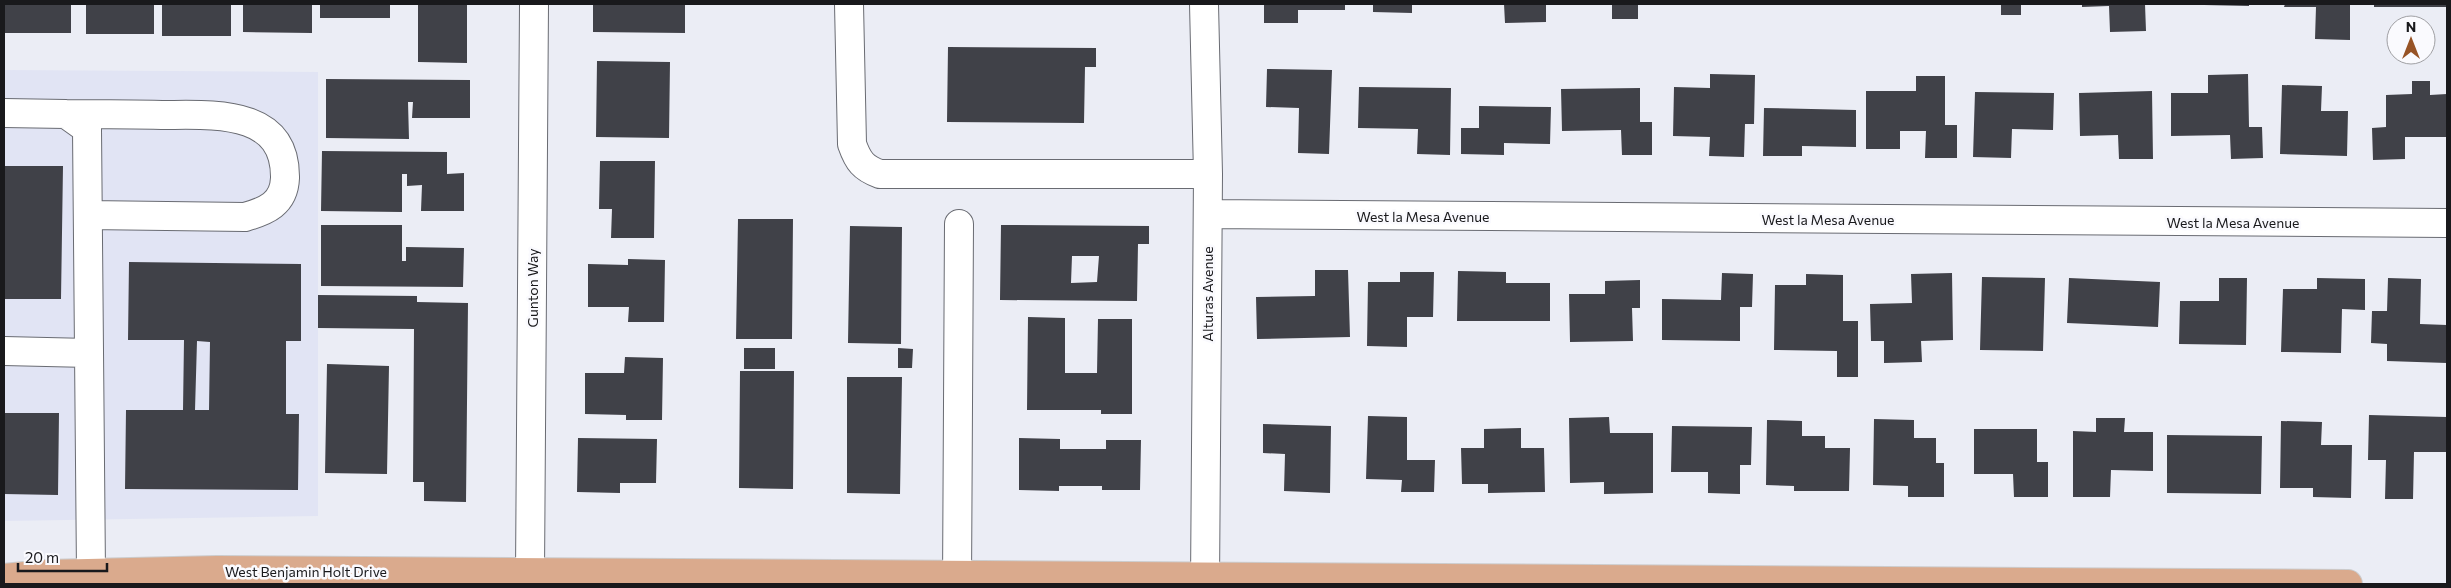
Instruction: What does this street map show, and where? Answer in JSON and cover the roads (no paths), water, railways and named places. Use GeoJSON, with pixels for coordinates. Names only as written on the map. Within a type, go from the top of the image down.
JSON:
{"type":"FeatureCollection","features":[{"type":"Feature","properties":{"kind":"main road","name":"West Benjamin Holt Drive"},"geometry":{"type":"LineString","coordinates":[[4,578],[91,573],[167,578],[347,578],[530,573],[682,579],[2348,584]]}},
{"type":"Feature","properties":{"kind":"street","name":"Gunton Way"},"geometry":{"type":"LineString","coordinates":[[530,573],[534,4]]}},
{"type":"Feature","properties":{"kind":"street"},"geometry":{"type":"LineString","coordinates":[[849,4],[852,144],[857,159],[865,168],[880,174],[1208,174]]}},
{"type":"Feature","properties":{"kind":"street","name":"Alturas Avenue"},"geometry":{"type":"LineString","coordinates":[[1204,4],[1208,174],[1205,580]]}},
{"type":"Feature","properties":{"kind":"street"},"geometry":{"type":"LineString","coordinates":[[4,113],[214,115],[240,118],[260,127],[276,141],[284,160],[285,181],[278,199],[267,210],[245,217],[88,215]]}},
{"type":"Feature","properties":{"kind":"street"},"geometry":{"type":"LineString","coordinates":[[66,114],[87,129],[91,573]]}},
{"type":"Feature","properties":{"kind":"street","name":"West la Mesa Avenue"},"geometry":{"type":"LineString","coordinates":[[1208,214],[2447,223]]}},
{"type":"Feature","properties":{"kind":"street"},"geometry":{"type":"LineString","coordinates":[[957,580],[959,224]]}},
{"type":"Feature","properties":{"kind":"street"},"geometry":{"type":"LineString","coordinates":[[4,351],[89,353]]}}]}
